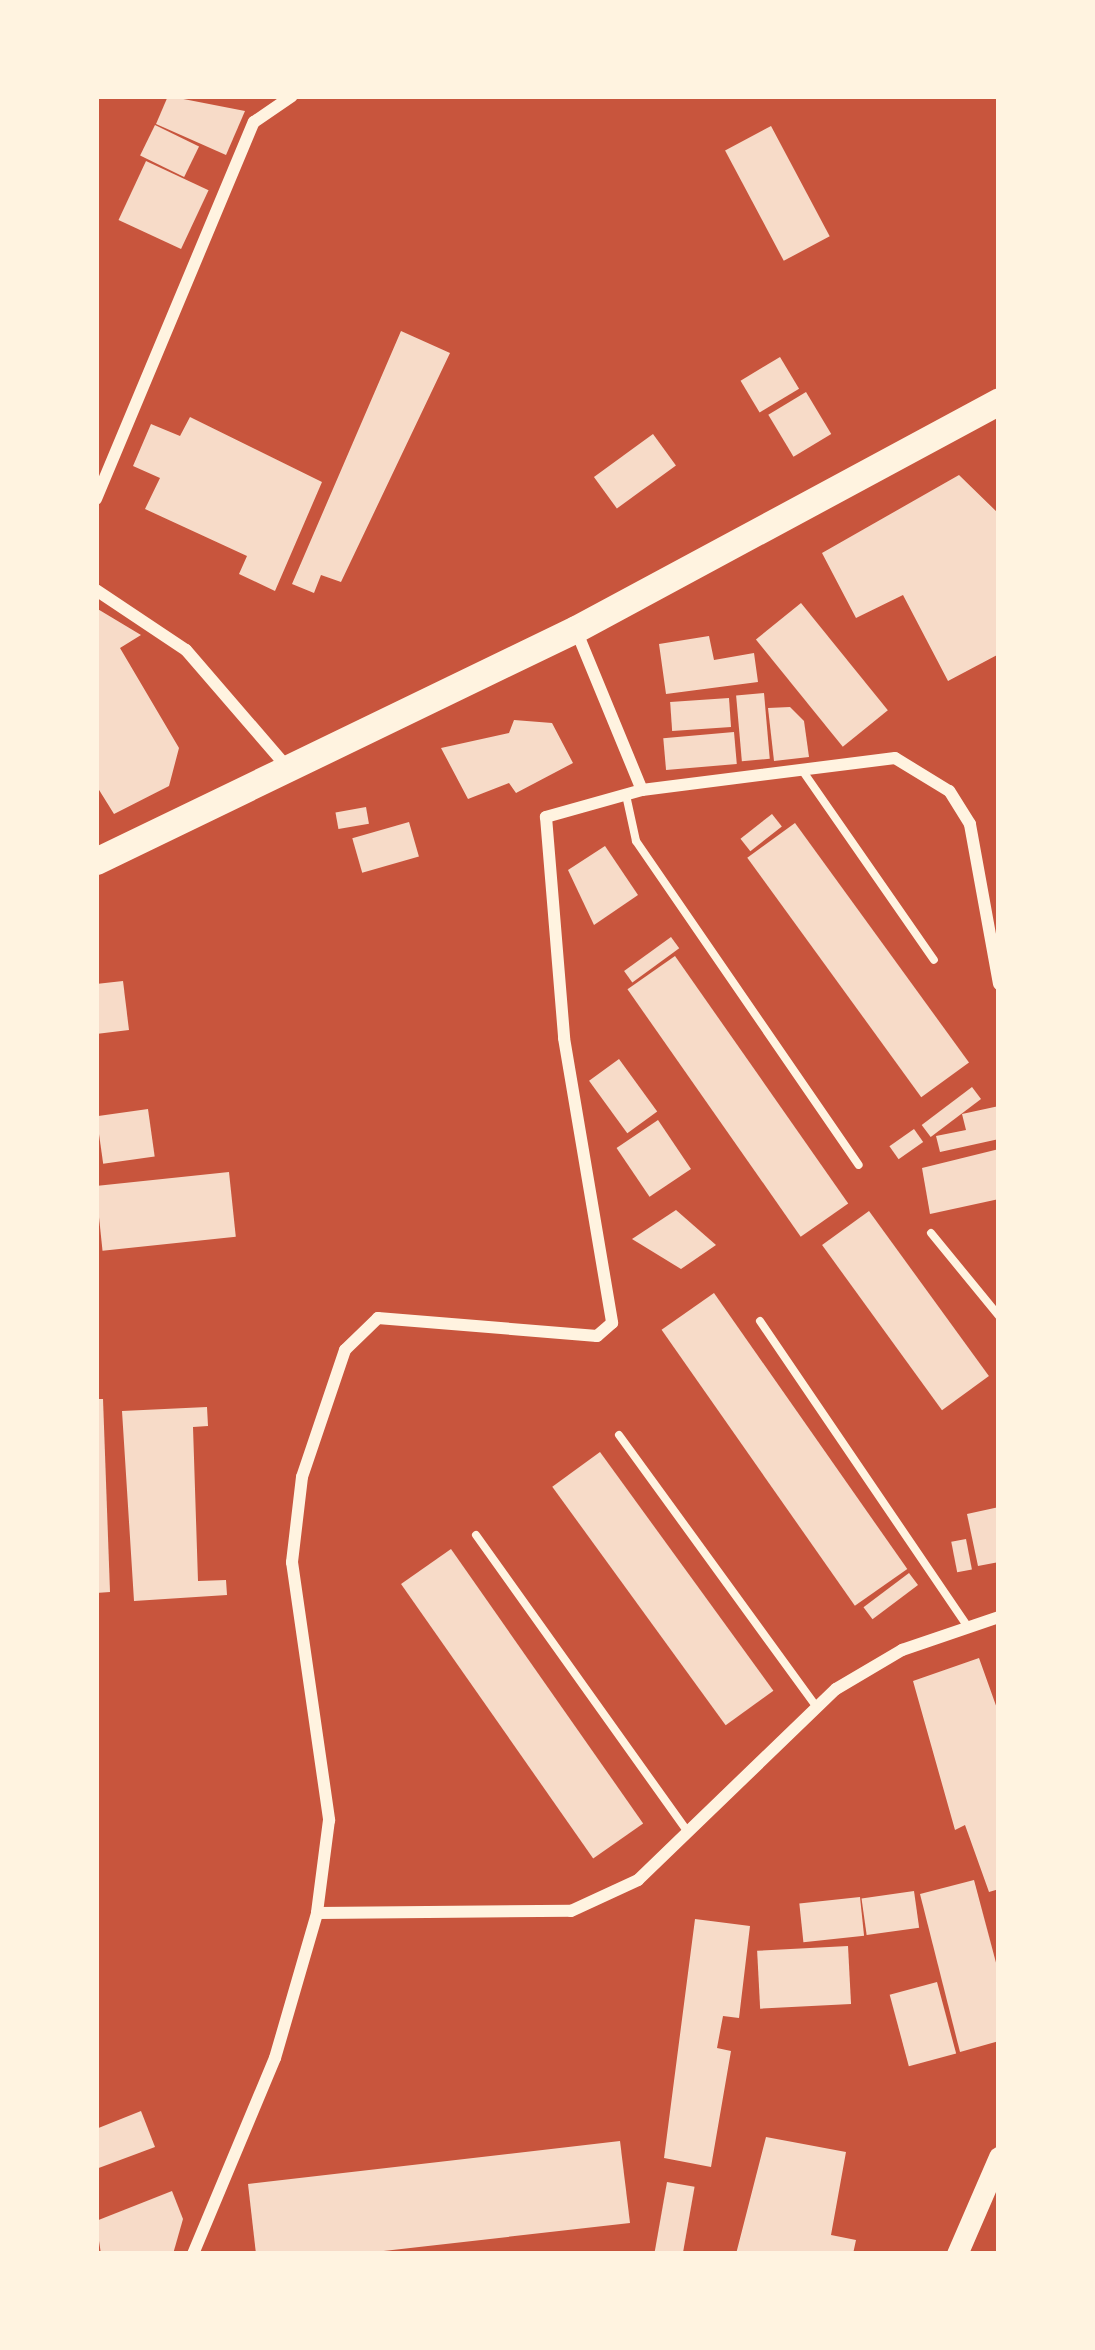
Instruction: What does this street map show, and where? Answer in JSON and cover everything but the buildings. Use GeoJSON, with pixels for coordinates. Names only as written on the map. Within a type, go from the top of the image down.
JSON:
{"type":"FeatureCollection","features":[{"type":"Feature","properties":{"kind":"main road"},"geometry":{"type":"LineString","coordinates":[[96,861],[576,628],[999,401]]}},
{"type":"Feature","properties":{"kind":"street"},"geometry":{"type":"LineString","coordinates":[[96,499],[254,122],[292,96]]}},
{"type":"Feature","properties":{"kind":"street"},"geometry":{"type":"LineString","coordinates":[[96,590],[186,650],[286,766]]}},
{"type":"Feature","properties":{"kind":"street"},"geometry":{"type":"LineString","coordinates":[[576,628],[642,790]]}},
{"type":"Feature","properties":{"kind":"street"},"geometry":{"type":"LineString","coordinates":[[193,2254],[275,2058],[317,1913],[329,1820],[292,1562],[302,1477],[345,1350],[378,1318],[596,1336],[612,1323],[564,1038],[546,817],[642,790],[895,758],[949,791],[970,824],[999,984]]}},
{"type":"Feature","properties":{"kind":"street"},"geometry":{"type":"LineString","coordinates":[[317,1913],[571,1911],[638,1880],[815,1706],[902,1650],[999,1618]]}},
{"type":"Feature","properties":{"kind":"street"},"geometry":{"type":"LineString","coordinates":[[957,2254],[999,2157]]}},
{"type":"Feature","properties":{"kind":"lane"},"geometry":{"type":"LineString","coordinates":[[802,770],[934,960]]}},
{"type":"Feature","properties":{"kind":"lane"},"geometry":{"type":"LineString","coordinates":[[626,795],[636,841],[859,1165]]}},
{"type":"Feature","properties":{"kind":"lane"},"geometry":{"type":"LineString","coordinates":[[931,1234],[999,1316]]}},
{"type":"Feature","properties":{"kind":"lane"},"geometry":{"type":"LineString","coordinates":[[760,1321],[968,1627]]}},
{"type":"Feature","properties":{"kind":"lane"},"geometry":{"type":"LineString","coordinates":[[619,1435],[815,1706]]}},
{"type":"Feature","properties":{"kind":"lane"},"geometry":{"type":"LineString","coordinates":[[476,1535],[688,1833]]}}]}
